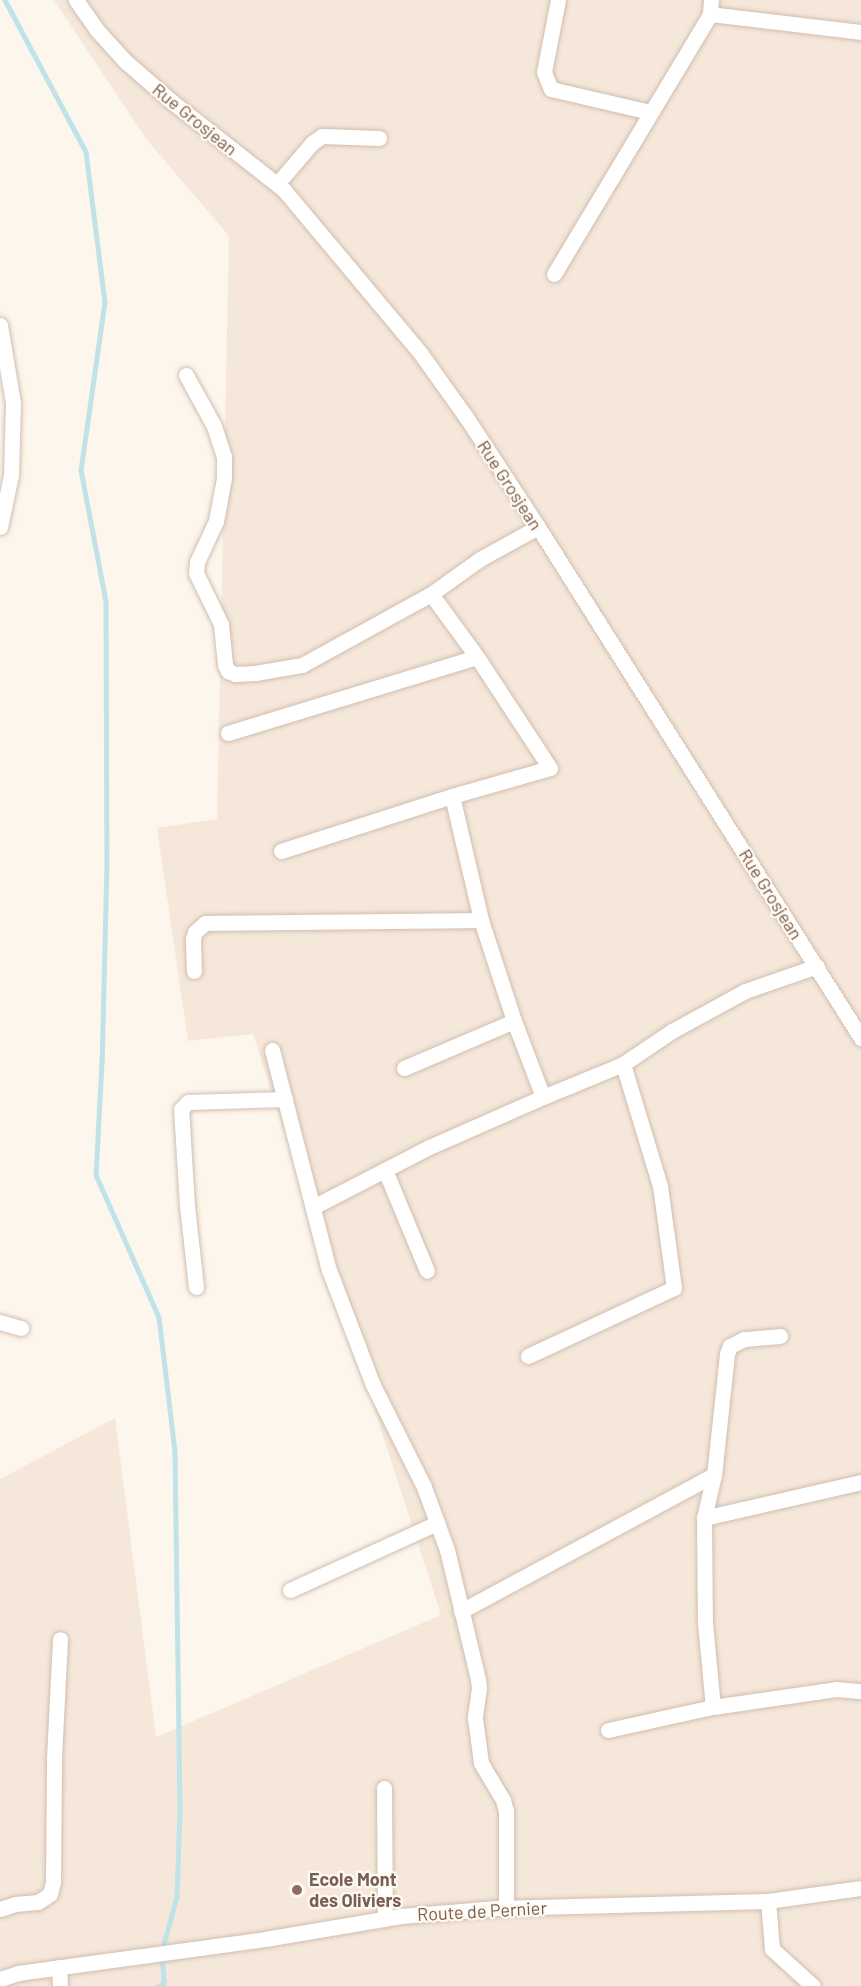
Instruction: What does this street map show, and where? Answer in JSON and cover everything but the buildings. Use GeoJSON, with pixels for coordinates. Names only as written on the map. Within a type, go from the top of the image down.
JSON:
{"type":"FeatureCollection","features":[{"type":"Feature","properties":{"kind":"street","name":"Rue Grosjean"},"geometry":{"type":"LineString","coordinates":[[76,0],[96,29],[125,61],[171,101],[277,184],[421,354],[468,420],[538,527],[861,1038]]}},
{"type":"Feature","properties":{"kind":"street"},"geometry":{"type":"LineString","coordinates":[[558,0],[544,72],[551,89],[650,112]]}},
{"type":"Feature","properties":{"kind":"street"},"geometry":{"type":"LineString","coordinates":[[554,274],[710,7],[861,32]]}},
{"type":"Feature","properties":{"kind":"street"},"geometry":{"type":"LineString","coordinates":[[277,184],[312,143],[321,136],[380,138]]}},
{"type":"Feature","properties":{"kind":"street"},"geometry":{"type":"LineString","coordinates":[[0,325],[13,403],[11,475],[0,527]]}},
{"type":"Feature","properties":{"kind":"street"},"geometry":{"type":"LineString","coordinates":[[186,375],[214,426],[224,457],[224,478],[216,521],[197,562],[196,573],[220,624],[225,665],[228,671],[235,674],[255,673],[302,665],[430,594],[480,559],[538,527]]}},
{"type":"Feature","properties":{"kind":"street"},"geometry":{"type":"LineString","coordinates":[[281,851],[452,796],[550,768],[477,657],[430,594]]}},
{"type":"Feature","properties":{"kind":"street"},"geometry":{"type":"LineString","coordinates":[[228,733],[477,657]]}},
{"type":"Feature","properties":{"kind":"street"},"geometry":{"type":"LineString","coordinates":[[452,796],[481,920],[514,1021],[543,1097]]}},
{"type":"Feature","properties":{"kind":"street"},"geometry":{"type":"LineString","coordinates":[[194,971],[193,939],[195,932],[206,923],[481,920]]}},
{"type":"Feature","properties":{"kind":"street"},"geometry":{"type":"LineString","coordinates":[[313,1207],[429,1147],[623,1064],[672,1031],[745,991],[817,966]]}},
{"type":"Feature","properties":{"kind":"street"},"geometry":{"type":"LineString","coordinates":[[404,1068],[514,1021]]}},
{"type":"Feature","properties":{"kind":"street"},"geometry":{"type":"LineString","coordinates":[[272,1050],[329,1270],[372,1385],[412,1462],[437,1523],[479,1688],[475,1718],[481,1763],[503,1800],[506,1811],[506,1908]]}},
{"type":"Feature","properties":{"kind":"street"},"geometry":{"type":"LineString","coordinates":[[528,1356],[674,1288],[660,1186],[623,1064]]}},
{"type":"Feature","properties":{"kind":"street"},"geometry":{"type":"LineString","coordinates":[[196,1287],[187,1206],[182,1109],[188,1102],[285,1100]]}},
{"type":"Feature","properties":{"kind":"street"},"geometry":{"type":"LineString","coordinates":[[385,1170],[427,1271]]}},
{"type":"Feature","properties":{"kind":"street"},"geometry":{"type":"LineString","coordinates":[[0,1322],[21,1328]]}},
{"type":"Feature","properties":{"kind":"street"},"geometry":{"type":"LineString","coordinates":[[713,1707],[705,1623],[704,1518],[714,1475],[727,1354],[735,1342],[780,1336]]}},
{"type":"Feature","properties":{"kind":"street"},"geometry":{"type":"LineString","coordinates":[[461,1611],[714,1475]]}},
{"type":"Feature","properties":{"kind":"street"},"geometry":{"type":"LineString","coordinates":[[704,1518],[861,1482]]}},
{"type":"Feature","properties":{"kind":"street"},"geometry":{"type":"LineString","coordinates":[[290,1590],[437,1523]]}},
{"type":"Feature","properties":{"kind":"street"},"geometry":{"type":"LineString","coordinates":[[0,1909],[15,1904],[38,1902],[50,1894],[53,1882],[54,1758],[60,1639]]}},
{"type":"Feature","properties":{"kind":"street"},"geometry":{"type":"LineString","coordinates":[[608,1730],[713,1707],[836,1689],[861,1691]]}},
{"type":"Feature","properties":{"kind":"street"},"geometry":{"type":"LineString","coordinates":[[384,1788],[385,1918]]}},
{"type":"Feature","properties":{"kind":"street","name":"Route de Pernier"},"geometry":{"type":"LineString","coordinates":[[0,1979],[18,1973],[265,1939],[385,1918],[506,1908],[768,1901],[861,1888]]}},
{"type":"Feature","properties":{"kind":"street"},"geometry":{"type":"LineString","coordinates":[[768,1901],[772,1948],[813,1986]]}},
{"type":"Feature","properties":{"kind":"street"},"geometry":{"type":"LineString","coordinates":[[58,1967],[60,1986]]}},
{"type":"Feature","properties":{"kind":"shaded area"},"geometry":{"type":"Polygon","coordinates":[[[54,0],[861,0],[861,1986],[0,1986],[0,1479],[115,1418],[156,1737],[441,1615],[253,1034],[188,1041],[157,828],[217,819],[229,236],[147,140],[54,0]]]}},
{"type":"Feature","properties":{"kind":"waterway"},"geometry":{"type":"LineString","coordinates":[[5,0],[86,152],[105,302],[81,470],[106,601],[107,863],[102,1062],[96,1175],[159,1317],[175,1452],[180,1812],[177,1897],[162,1952],[164,1983],[159,1986]]}},
{"type":"Feature","properties":{"kind":"place","name":"Ecole Mont des Oliviers"},"geometry":{"type":"Point","coordinates":[297,1890]}}]}
